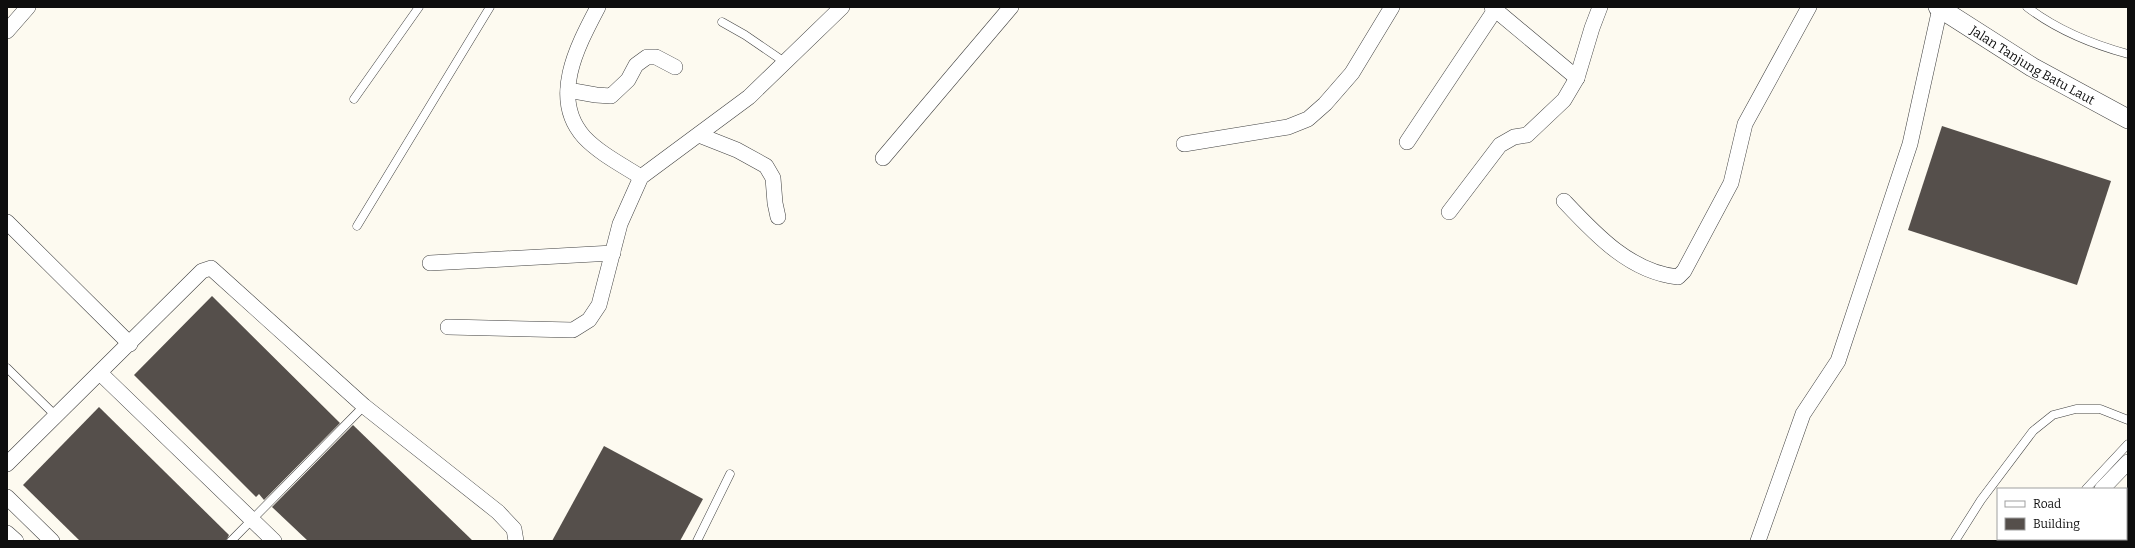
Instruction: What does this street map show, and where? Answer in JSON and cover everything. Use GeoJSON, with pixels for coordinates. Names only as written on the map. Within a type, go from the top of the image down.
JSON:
{"type":"FeatureCollection","features":[{"type":"Feature","properties":{"kind":"street"},"geometry":{"type":"LineString","coordinates":[[7,31],[28,7]]}},
{"type":"Feature","properties":{"kind":"street"},"geometry":{"type":"LineString","coordinates":[[598,7],[583,35],[569,70],[569,107],[574,122],[584,136],[596,148],[641,177]]}},
{"type":"Feature","properties":{"kind":"street"},"geometry":{"type":"LineString","coordinates":[[448,327],[573,330],[589,320],[599,305],[620,224],[641,177],[749,97],[786,63],[842,7]]}},
{"type":"Feature","properties":{"kind":"street"},"geometry":{"type":"LineString","coordinates":[[883,158],[1011,7]]}},
{"type":"Feature","properties":{"kind":"street"},"geometry":{"type":"LineString","coordinates":[[1184,144],[1288,127],[1308,119],[1325,104],[1352,73],[1392,7]]}},
{"type":"Feature","properties":{"kind":"street"},"geometry":{"type":"LineString","coordinates":[[1449,212],[1500,145],[1514,137],[1527,134],[1564,100],[1577,78],[1600,7]]}},
{"type":"Feature","properties":{"kind":"street"},"geometry":{"type":"LineString","coordinates":[[1564,201],[1600,240],[1612,248],[1643,268],[1678,276],[1684,271],[1731,183],[1745,124],[1809,7]]}},
{"type":"Feature","properties":{"kind":"street"},"geometry":{"type":"LineString","coordinates":[[1407,142],[1495,8],[1577,78]]}},
{"type":"Feature","properties":{"kind":"street"},"geometry":{"type":"LineString","coordinates":[[1758,541],[1803,414],[1838,361],[1910,144],[1939,8]]}},
{"type":"Feature","properties":{"kind":"street","name":"Jalan Tanjung Batu Laut"},"geometry":{"type":"LineString","coordinates":[[1939,8],[2032,66],[2128,119]]}},
{"type":"Feature","properties":{"kind":"street"},"geometry":{"type":"LineString","coordinates":[[568,90],[611,96],[628,80],[636,66],[647,57],[656,57],[675,68]]}},
{"type":"Feature","properties":{"kind":"street"},"geometry":{"type":"LineString","coordinates":[[699,135],[737,150],[766,166],[773,178],[778,217]]}},
{"type":"Feature","properties":{"kind":"street"},"geometry":{"type":"LineString","coordinates":[[7,222],[130,344]]}},
{"type":"Feature","properties":{"kind":"street"},"geometry":{"type":"LineString","coordinates":[[430,263],[613,253]]}},
{"type":"Feature","properties":{"kind":"street"},"geometry":{"type":"LineString","coordinates":[[7,464],[130,344],[202,271],[211,268],[364,406],[498,512],[514,529],[516,541]]}},
{"type":"Feature","properties":{"kind":"street"},"geometry":{"type":"LineString","coordinates":[[100,373],[274,541]]}},
{"type":"Feature","properties":{"kind":"street"},"geometry":{"type":"LineString","coordinates":[[2103,488],[2128,462]]}},
{"type":"Feature","properties":{"kind":"street"},"geometry":{"type":"LineString","coordinates":[[2117,474],[2120,488]]}},
{"type":"Feature","properties":{"kind":"street"},"geometry":{"type":"LineString","coordinates":[[7,497],[52,541]]}},
{"type":"Feature","properties":{"kind":"street"},"geometry":{"type":"LineString","coordinates":[[7,533],[16,541]]}},
{"type":"Feature","properties":{"kind":"lane"},"geometry":{"type":"LineString","coordinates":[[354,99],[419,7]]}},
{"type":"Feature","properties":{"kind":"lane"},"geometry":{"type":"LineString","coordinates":[[357,226],[490,7]]}},
{"type":"Feature","properties":{"kind":"lane"},"geometry":{"type":"LineString","coordinates":[[2027,7],[2039,17],[2070,34],[2097,46],[2128,54]]}},
{"type":"Feature","properties":{"kind":"lane"},"geometry":{"type":"LineString","coordinates":[[722,22],[745,35],[786,63]]}},
{"type":"Feature","properties":{"kind":"lane"},"geometry":{"type":"LineString","coordinates":[[7,368],[56,416]]}},
{"type":"Feature","properties":{"kind":"lane"},"geometry":{"type":"LineString","coordinates":[[231,541],[364,406]]}},
{"type":"Feature","properties":{"kind":"lane"},"geometry":{"type":"LineString","coordinates":[[1955,541],[1981,500],[2032,431],[2053,415],[2076,409],[2100,409],[2128,420]]}},
{"type":"Feature","properties":{"kind":"lane"},"geometry":{"type":"LineString","coordinates":[[2087,488],[2128,444]]}},
{"type":"Feature","properties":{"kind":"lane"},"geometry":{"type":"LineString","coordinates":[[697,541],[730,474]]}},
{"type":"Feature","properties":{"kind":"building"},"geometry":{"type":"Polygon","coordinates":[[[1942,126],[2111,181],[2077,285],[1908,230],[1942,126]]]}},
{"type":"Feature","properties":{"kind":"building"},"geometry":{"type":"Polygon","coordinates":[[[212,296],[340,423],[264,500],[259,494],[256,497],[134,375],[212,296]]]}},
{"type":"Feature","properties":{"kind":"building"},"geometry":{"type":"Polygon","coordinates":[[[99,407],[229,535],[226,541],[80,541],[23,485],[99,407]]]}},
{"type":"Feature","properties":{"kind":"building"},"geometry":{"type":"Polygon","coordinates":[[[353,425],[473,541],[308,541],[272,507],[353,425]]]}},
{"type":"Feature","properties":{"kind":"building"},"geometry":{"type":"Polygon","coordinates":[[[604,446],[703,499],[680,541],[552,541],[604,446]]]}}]}
